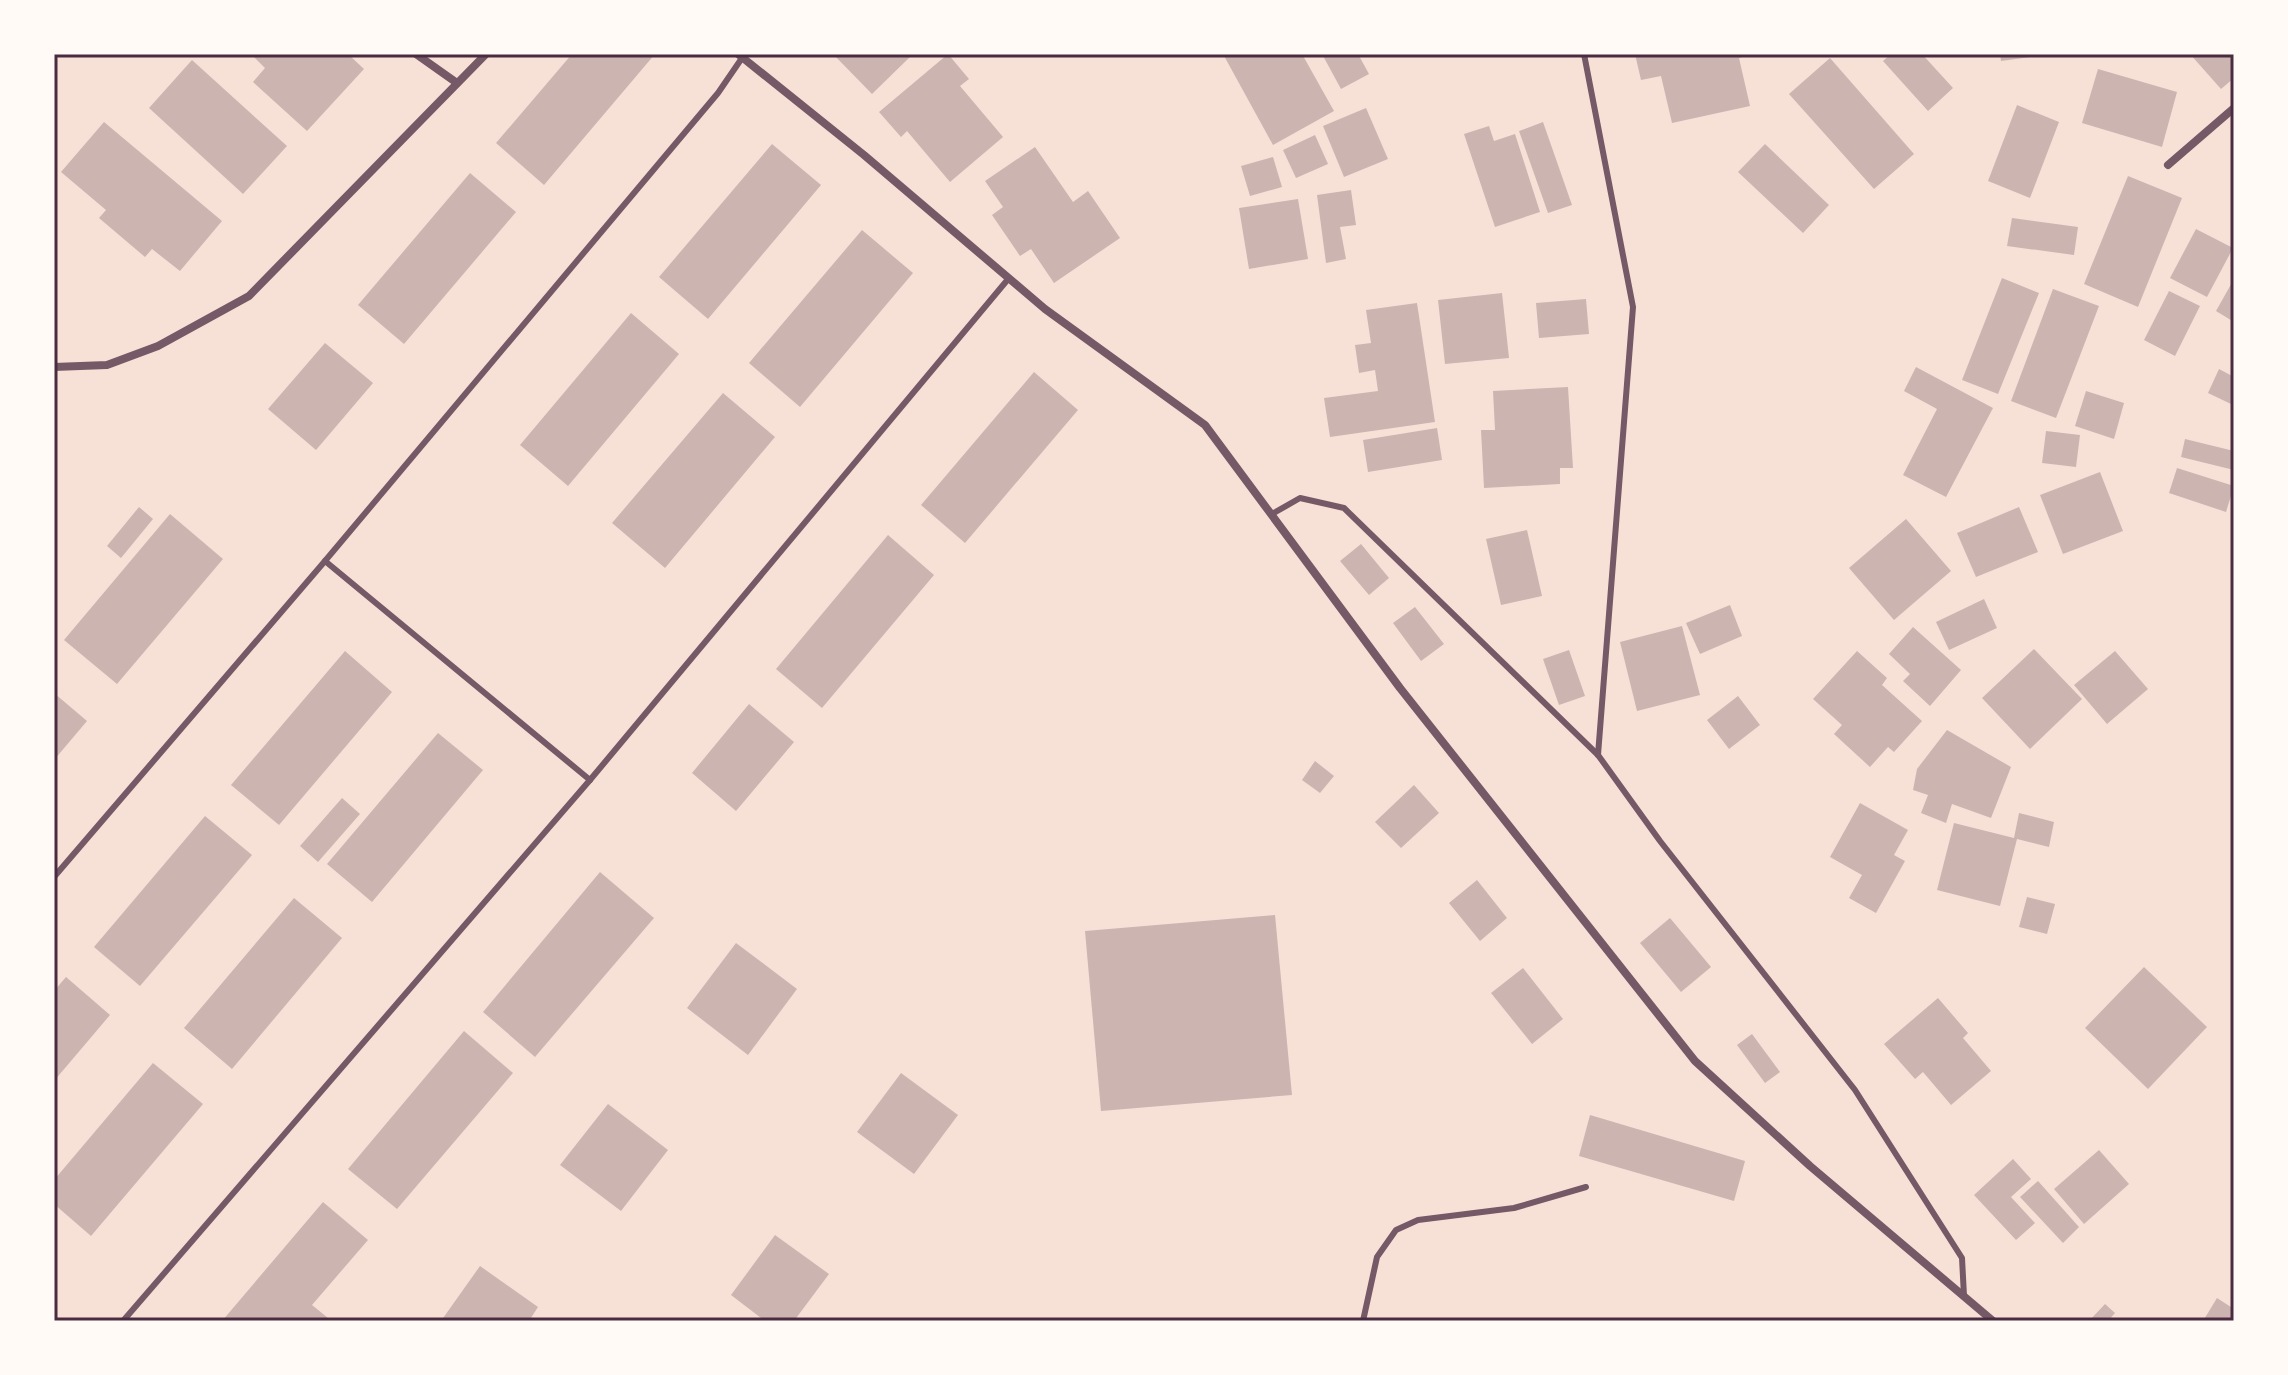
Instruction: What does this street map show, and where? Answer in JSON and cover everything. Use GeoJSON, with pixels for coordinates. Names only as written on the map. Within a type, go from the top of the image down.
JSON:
{"type":"FeatureCollection","features":[{"type":"Feature","properties":{"kind":"street"},"geometry":{"type":"LineString","coordinates":[[416,54],[457,83]]}},
{"type":"Feature","properties":{"kind":"street"},"geometry":{"type":"LineString","coordinates":[[54,367],[107,365],[158,346],[249,296],[486,54]]}},
{"type":"Feature","properties":{"kind":"street"},"geometry":{"type":"LineString","coordinates":[[740,56],[864,155],[1045,309],[1205,425],[1400,688],[1695,1061],[1810,1166],[1993,1321]]}},
{"type":"Feature","properties":{"kind":"street"},"geometry":{"type":"LineString","coordinates":[[2168,165],[2234,108]]}},
{"type":"Feature","properties":{"kind":"lane"},"geometry":{"type":"LineString","coordinates":[[1584,54],[1633,307],[1598,755]]}},
{"type":"Feature","properties":{"kind":"lane"},"geometry":{"type":"LineString","coordinates":[[54,877],[325,561],[718,93],[740,56]]}},
{"type":"Feature","properties":{"kind":"lane"},"geometry":{"type":"LineString","coordinates":[[123,1321],[590,780],[1009,278]]}},
{"type":"Feature","properties":{"kind":"lane"},"geometry":{"type":"LineString","coordinates":[[1272,514],[1300,498],[1344,508],[1598,755],[1660,841],[1855,1090],[1962,1258],[1964,1296]]}},
{"type":"Feature","properties":{"kind":"lane"},"geometry":{"type":"LineString","coordinates":[[325,561],[590,780]]}},
{"type":"Feature","properties":{"kind":"lane"},"geometry":{"type":"LineString","coordinates":[[1363,1321],[1377,1257],[1396,1230],[1418,1220],[1514,1208],[1586,1187]]}},
{"type":"Feature","properties":{"kind":"building"},"geometry":{"type":"Polygon","coordinates":[[[251,54],[348,54],[364,69],[307,131],[253,82],[265,68],[251,54]]]}},
{"type":"Feature","properties":{"kind":"building"},"geometry":{"type":"Polygon","coordinates":[[[572,54],[655,54],[544,185],[496,143],[572,54]]]}},
{"type":"Feature","properties":{"kind":"building"},"geometry":{"type":"Polygon","coordinates":[[[833,54],[913,54],[872,94],[833,54]]]}},
{"type":"Feature","properties":{"kind":"building"},"geometry":{"type":"Polygon","coordinates":[[[948,54],[969,79],[960,86],[1003,137],[950,182],[907,131],[901,137],[879,112],[948,54]]]}},
{"type":"Feature","properties":{"kind":"building"},"geometry":{"type":"Polygon","coordinates":[[[1223,54],[1302,54],[1334,111],[1273,145],[1223,54]]]}},
{"type":"Feature","properties":{"kind":"building"},"geometry":{"type":"Polygon","coordinates":[[[1322,54],[1358,54],[1369,74],[1341,89],[1322,54]]]}},
{"type":"Feature","properties":{"kind":"building"},"geometry":{"type":"Polygon","coordinates":[[[1635,54],[1753,54],[1739,58],[1750,106],[1672,123],[1661,76],[1641,80],[1635,54]]]}},
{"type":"Feature","properties":{"kind":"building"},"geometry":{"type":"Polygon","coordinates":[[[1891,54],[1922,54],[1953,88],[1928,111],[1883,61],[1891,54]]]}},
{"type":"Feature","properties":{"kind":"building"},"geometry":{"type":"Polygon","coordinates":[[[2000,54],[2038,54],[2038,56],[2001,61],[2000,54]]]}},
{"type":"Feature","properties":{"kind":"building"},"geometry":{"type":"Polygon","coordinates":[[[2190,54],[2234,54],[2234,78],[2221,89],[2190,54]]]}},
{"type":"Feature","properties":{"kind":"building"},"geometry":{"type":"Polygon","coordinates":[[[1830,58],[1914,154],[1874,189],[1789,94],[1830,58]]]}},
{"type":"Feature","properties":{"kind":"building"},"geometry":{"type":"Polygon","coordinates":[[[192,60],[287,146],[243,194],[149,108],[192,60]]]}},
{"type":"Feature","properties":{"kind":"building"},"geometry":{"type":"Polygon","coordinates":[[[2098,69],[2177,92],[2162,147],[2082,123],[2098,69]]]}},
{"type":"Feature","properties":{"kind":"building"},"geometry":{"type":"Polygon","coordinates":[[[2017,105],[2059,122],[2030,198],[1988,181],[2017,105]]]}},
{"type":"Feature","properties":{"kind":"building"},"geometry":{"type":"Polygon","coordinates":[[[1366,108],[1388,159],[1344,177],[1323,126],[1366,108]]]}},
{"type":"Feature","properties":{"kind":"building"},"geometry":{"type":"Polygon","coordinates":[[[104,122],[222,221],[180,271],[152,249],[145,257],[99,218],[106,210],[61,172],[104,122]]]}},
{"type":"Feature","properties":{"kind":"building"},"geometry":{"type":"Polygon","coordinates":[[[1543,122],[1572,205],[1548,213],[1519,131],[1543,122]]]}},
{"type":"Feature","properties":{"kind":"building"},"geometry":{"type":"Polygon","coordinates":[[[1489,126],[1494,141],[1515,134],[1540,212],[1495,227],[1464,134],[1489,126]]]}},
{"type":"Feature","properties":{"kind":"building"},"geometry":{"type":"Polygon","coordinates":[[[1315,135],[1328,164],[1296,178],[1283,150],[1315,135]]]}},
{"type":"Feature","properties":{"kind":"building"},"geometry":{"type":"Polygon","coordinates":[[[772,144],[821,185],[708,319],[659,277],[772,144]]]}},
{"type":"Feature","properties":{"kind":"building"},"geometry":{"type":"Polygon","coordinates":[[[1765,144],[1829,205],[1803,233],[1738,172],[1765,144]]]}},
{"type":"Feature","properties":{"kind":"building"},"geometry":{"type":"Polygon","coordinates":[[[1035,147],[1073,202],[1088,191],[1120,238],[1054,283],[1031,249],[1020,256],[992,215],[1003,207],[985,181],[1035,147]]]}},
{"type":"Feature","properties":{"kind":"building"},"geometry":{"type":"Polygon","coordinates":[[[1273,157],[1282,187],[1250,196],[1241,166],[1273,157]]]}},
{"type":"Feature","properties":{"kind":"building"},"geometry":{"type":"Polygon","coordinates":[[[470,173],[516,212],[404,344],[358,305],[470,173]]]}},
{"type":"Feature","properties":{"kind":"building"},"geometry":{"type":"Polygon","coordinates":[[[2128,176],[2182,198],[2138,307],[2084,284],[2128,176]]]}},
{"type":"Feature","properties":{"kind":"building"},"geometry":{"type":"Polygon","coordinates":[[[1351,190],[1356,225],[1340,227],[1346,259],[1326,263],[1317,195],[1351,190]]]}},
{"type":"Feature","properties":{"kind":"building"},"geometry":{"type":"Polygon","coordinates":[[[1298,199],[1308,259],[1249,269],[1239,208],[1298,199]]]}},
{"type":"Feature","properties":{"kind":"building"},"geometry":{"type":"Polygon","coordinates":[[[2012,218],[2078,227],[2074,255],[2007,246],[2012,218]]]}},
{"type":"Feature","properties":{"kind":"building"},"geometry":{"type":"Polygon","coordinates":[[[2196,229],[2233,248],[2207,297],[2170,278],[2196,229]]]}},
{"type":"Feature","properties":{"kind":"building"},"geometry":{"type":"Polygon","coordinates":[[[862,230],[913,273],[800,407],[749,363],[862,230]]]}},
{"type":"Feature","properties":{"kind":"building"},"geometry":{"type":"Polygon","coordinates":[[[2002,278],[2039,293],[1998,394],[1962,380],[2002,278]]]}},
{"type":"Feature","properties":{"kind":"building"},"geometry":{"type":"Polygon","coordinates":[[[2234,279],[2234,322],[2216,311],[2234,279]]]}},
{"type":"Feature","properties":{"kind":"building"},"geometry":{"type":"Polygon","coordinates":[[[2053,289],[2099,306],[2056,418],[2011,401],[2053,289]]]}},
{"type":"Feature","properties":{"kind":"building"},"geometry":{"type":"Polygon","coordinates":[[[2169,291],[2200,306],[2175,356],[2144,340],[2169,291]]]}},
{"type":"Feature","properties":{"kind":"building"},"geometry":{"type":"Polygon","coordinates":[[[1502,293],[1509,358],[1445,364],[1438,300],[1502,293]]]}},
{"type":"Feature","properties":{"kind":"building"},"geometry":{"type":"Polygon","coordinates":[[[1586,299],[1589,334],[1539,338],[1536,303],[1586,299]]]}},
{"type":"Feature","properties":{"kind":"building"},"geometry":{"type":"Polygon","coordinates":[[[1417,303],[1435,422],[1330,437],[1324,398],[1378,391],[1375,370],[1359,373],[1355,345],[1371,343],[1366,310],[1417,303]]]}},
{"type":"Feature","properties":{"kind":"building"},"geometry":{"type":"Polygon","coordinates":[[[631,313],[679,354],[568,486],[520,445],[631,313]]]}},
{"type":"Feature","properties":{"kind":"building"},"geometry":{"type":"Polygon","coordinates":[[[325,343],[373,383],[316,450],[268,409],[325,343]]]}},
{"type":"Feature","properties":{"kind":"building"},"geometry":{"type":"Polygon","coordinates":[[[1916,367],[1993,408],[1946,497],[1903,475],[1937,409],[1904,391],[1916,367]]]}},
{"type":"Feature","properties":{"kind":"building"},"geometry":{"type":"Polygon","coordinates":[[[2219,369],[2234,377],[2231,404],[2208,393],[2219,369]]]}},
{"type":"Feature","properties":{"kind":"building"},"geometry":{"type":"Polygon","coordinates":[[[1034,372],[1078,410],[965,543],[921,505],[1034,372]]]}},
{"type":"Feature","properties":{"kind":"building"},"geometry":{"type":"Polygon","coordinates":[[[1568,387],[1573,468],[1560,468],[1560,484],[1484,488],[1481,430],[1495,430],[1493,391],[1568,387]]]}},
{"type":"Feature","properties":{"kind":"building"},"geometry":{"type":"Polygon","coordinates":[[[2086,391],[2124,403],[2114,439],[2075,426],[2086,391]]]}},
{"type":"Feature","properties":{"kind":"building"},"geometry":{"type":"Polygon","coordinates":[[[723,393],[775,437],[665,568],[612,523],[723,393]]]}},
{"type":"Feature","properties":{"kind":"building"},"geometry":{"type":"Polygon","coordinates":[[[1437,428],[1442,460],[1368,472],[1363,440],[1437,428]]]}},
{"type":"Feature","properties":{"kind":"building"},"geometry":{"type":"Polygon","coordinates":[[[2046,431],[2080,435],[2076,467],[2042,463],[2046,431]]]}},
{"type":"Feature","properties":{"kind":"building"},"geometry":{"type":"Polygon","coordinates":[[[2185,439],[2234,451],[2234,470],[2181,457],[2185,439]]]}},
{"type":"Feature","properties":{"kind":"building"},"geometry":{"type":"Polygon","coordinates":[[[2177,468],[2234,486],[2226,512],[2169,493],[2177,468]]]}},
{"type":"Feature","properties":{"kind":"building"},"geometry":{"type":"Polygon","coordinates":[[[2100,472],[2123,531],[2063,554],[2040,495],[2100,472]]]}},
{"type":"Feature","properties":{"kind":"building"},"geometry":{"type":"Polygon","coordinates":[[[139,507],[153,519],[121,558],[107,546],[139,507]]]}},
{"type":"Feature","properties":{"kind":"building"},"geometry":{"type":"Polygon","coordinates":[[[2019,507],[2038,552],[1976,577],[1957,533],[2019,507]]]}},
{"type":"Feature","properties":{"kind":"building"},"geometry":{"type":"Polygon","coordinates":[[[170,514],[223,559],[117,684],[64,640],[170,514]]]}},
{"type":"Feature","properties":{"kind":"building"},"geometry":{"type":"Polygon","coordinates":[[[1906,519],[1951,571],[1894,620],[1849,568],[1906,519]]]}},
{"type":"Feature","properties":{"kind":"building"},"geometry":{"type":"Polygon","coordinates":[[[1527,530],[1542,596],[1501,605],[1486,539],[1527,530]]]}},
{"type":"Feature","properties":{"kind":"building"},"geometry":{"type":"Polygon","coordinates":[[[888,535],[934,575],[822,708],[776,669],[888,535]]]}},
{"type":"Feature","properties":{"kind":"building"},"geometry":{"type":"Polygon","coordinates":[[[1361,544],[1389,578],[1369,595],[1340,561],[1361,544]]]}},
{"type":"Feature","properties":{"kind":"building"},"geometry":{"type":"Polygon","coordinates":[[[1984,599],[1997,628],[1949,650],[1936,622],[1984,599]]]}},
{"type":"Feature","properties":{"kind":"building"},"geometry":{"type":"Polygon","coordinates":[[[1730,605],[1742,636],[1700,654],[1686,623],[1730,605]]]}},
{"type":"Feature","properties":{"kind":"building"},"geometry":{"type":"Polygon","coordinates":[[[1415,607],[1444,644],[1421,661],[1393,623],[1415,607]]]}},
{"type":"Feature","properties":{"kind":"building"},"geometry":{"type":"Polygon","coordinates":[[[1682,626],[1700,695],[1637,711],[1620,642],[1682,626]]]}},
{"type":"Feature","properties":{"kind":"building"},"geometry":{"type":"Polygon","coordinates":[[[1913,627],[1961,670],[1930,706],[1903,681],[1910,674],[1889,654],[1913,627]]]}},
{"type":"Feature","properties":{"kind":"building"},"geometry":{"type":"Polygon","coordinates":[[[2034,649],[2082,699],[2030,749],[1982,698],[2034,649]]]}},
{"type":"Feature","properties":{"kind":"building"},"geometry":{"type":"Polygon","coordinates":[[[1569,650],[1585,696],[1559,705],[1543,659],[1569,650]]]}},
{"type":"Feature","properties":{"kind":"building"},"geometry":{"type":"Polygon","coordinates":[[[345,651],[392,692],[279,825],[231,785],[345,651]]]}},
{"type":"Feature","properties":{"kind":"building"},"geometry":{"type":"Polygon","coordinates":[[[1857,651],[1887,678],[1882,685],[1922,721],[1894,752],[1888,747],[1870,767],[1834,734],[1842,725],[1813,699],[1857,651]]]}},
{"type":"Feature","properties":{"kind":"building"},"geometry":{"type":"Polygon","coordinates":[[[2115,651],[2148,689],[2107,724],[2074,685],[2115,651]]]}},
{"type":"Feature","properties":{"kind":"building"},"geometry":{"type":"Polygon","coordinates":[[[54,693],[87,721],[54,760],[54,693]]]}},
{"type":"Feature","properties":{"kind":"building"},"geometry":{"type":"Polygon","coordinates":[[[1738,696],[1760,725],[1729,749],[1707,720],[1738,696]]]}},
{"type":"Feature","properties":{"kind":"building"},"geometry":{"type":"Polygon","coordinates":[[[749,704],[794,742],[736,811],[692,773],[749,704]]]}},
{"type":"Feature","properties":{"kind":"building"},"geometry":{"type":"Polygon","coordinates":[[[1947,730],[2011,767],[1991,818],[1952,804],[1946,823],[1921,813],[1928,795],[1913,790],[1917,769],[1947,730]]]}},
{"type":"Feature","properties":{"kind":"building"},"geometry":{"type":"Polygon","coordinates":[[[438,733],[483,770],[372,902],[327,864],[438,733]]]}},
{"type":"Feature","properties":{"kind":"building"},"geometry":{"type":"Polygon","coordinates":[[[1315,761],[1334,776],[1320,793],[1302,780],[1315,761]]]}},
{"type":"Feature","properties":{"kind":"building"},"geometry":{"type":"Polygon","coordinates":[[[1414,785],[1439,813],[1401,848],[1375,822],[1414,785]]]}},
{"type":"Feature","properties":{"kind":"building"},"geometry":{"type":"Polygon","coordinates":[[[342,798],[360,814],[318,862],[300,846],[342,798]]]}},
{"type":"Feature","properties":{"kind":"building"},"geometry":{"type":"Polygon","coordinates":[[[1860,803],[1908,830],[1894,855],[1905,861],[1876,913],[1849,898],[1862,875],[1830,857],[1860,803]]]}},
{"type":"Feature","properties":{"kind":"building"},"geometry":{"type":"Polygon","coordinates":[[[2019,813],[2054,822],[2049,847],[2017,839],[2000,906],[1937,890],[1954,823],[2014,838],[2019,813]]]}},
{"type":"Feature","properties":{"kind":"building"},"geometry":{"type":"Polygon","coordinates":[[[205,816],[252,855],[140,986],[94,947],[205,816]]]}},
{"type":"Feature","properties":{"kind":"building"},"geometry":{"type":"Polygon","coordinates":[[[600,872],[654,918],[535,1057],[483,1012],[600,872]]]}},
{"type":"Feature","properties":{"kind":"building"},"geometry":{"type":"Polygon","coordinates":[[[1477,880],[1507,918],[1480,941],[1449,903],[1477,880]]]}},
{"type":"Feature","properties":{"kind":"building"},"geometry":{"type":"Polygon","coordinates":[[[2027,897],[2055,904],[2047,934],[2019,927],[2027,897]]]}},
{"type":"Feature","properties":{"kind":"building"},"geometry":{"type":"Polygon","coordinates":[[[294,898],[342,938],[232,1069],[184,1028],[294,898]]]}},
{"type":"Feature","properties":{"kind":"building"},"geometry":{"type":"Polygon","coordinates":[[[1275,915],[1292,1095],[1101,1111],[1085,931],[1275,915]]]}},
{"type":"Feature","properties":{"kind":"building"},"geometry":{"type":"Polygon","coordinates":[[[1670,918],[1711,967],[1681,992],[1640,943],[1670,918]]]}},
{"type":"Feature","properties":{"kind":"building"},"geometry":{"type":"Polygon","coordinates":[[[736,943],[797,989],[748,1055],[687,1008],[736,943]]]}},
{"type":"Feature","properties":{"kind":"building"},"geometry":{"type":"Polygon","coordinates":[[[2144,967],[2207,1027],[2148,1089],[2085,1028],[2144,967]]]}},
{"type":"Feature","properties":{"kind":"building"},"geometry":{"type":"Polygon","coordinates":[[[1523,968],[1563,1019],[1532,1044],[1491,993],[1523,968]]]}},
{"type":"Feature","properties":{"kind":"building"},"geometry":{"type":"Polygon","coordinates":[[[66,977],[110,1015],[54,1081],[54,991],[66,977]]]}},
{"type":"Feature","properties":{"kind":"building"},"geometry":{"type":"Polygon","coordinates":[[[1938,998],[1968,1033],[1963,1038],[1991,1071],[1951,1105],[1923,1072],[1915,1079],[1884,1044],[1938,998]]]}},
{"type":"Feature","properties":{"kind":"building"},"geometry":{"type":"Polygon","coordinates":[[[464,1031],[513,1073],[397,1209],[348,1169],[464,1031]]]}},
{"type":"Feature","properties":{"kind":"building"},"geometry":{"type":"Polygon","coordinates":[[[1752,1034],[1780,1072],[1765,1083],[1737,1045],[1752,1034]]]}},
{"type":"Feature","properties":{"kind":"building"},"geometry":{"type":"Polygon","coordinates":[[[153,1063],[203,1104],[91,1236],[54,1204],[54,1180],[153,1063]]]}},
{"type":"Feature","properties":{"kind":"building"},"geometry":{"type":"Polygon","coordinates":[[[901,1073],[958,1115],[914,1174],[857,1132],[901,1073]]]}},
{"type":"Feature","properties":{"kind":"building"},"geometry":{"type":"Polygon","coordinates":[[[608,1104],[668,1150],[621,1211],[560,1165],[608,1104]]]}},
{"type":"Feature","properties":{"kind":"building"},"geometry":{"type":"Polygon","coordinates":[[[1590,1115],[1745,1161],[1734,1201],[1579,1156],[1590,1115]]]}},
{"type":"Feature","properties":{"kind":"building"},"geometry":{"type":"Polygon","coordinates":[[[2099,1150],[2129,1184],[2084,1224],[2054,1189],[2099,1150]]]}},
{"type":"Feature","properties":{"kind":"building"},"geometry":{"type":"Polygon","coordinates":[[[2013,1159],[2031,1179],[2011,1197],[2035,1223],[2016,1240],[1974,1195],[2013,1159]]]}},
{"type":"Feature","properties":{"kind":"building"},"geometry":{"type":"Polygon","coordinates":[[[2038,1181],[2079,1227],[2063,1243],[2020,1197],[2038,1181]]]}},
{"type":"Feature","properties":{"kind":"building"},"geometry":{"type":"Polygon","coordinates":[[[323,1202],[368,1240],[312,1305],[328,1318],[326,1321],[222,1321],[323,1202]]]}},
{"type":"Feature","properties":{"kind":"building"},"geometry":{"type":"Polygon","coordinates":[[[775,1235],[829,1274],[794,1321],[765,1321],[731,1295],[775,1235]]]}},
{"type":"Feature","properties":{"kind":"building"},"geometry":{"type":"Polygon","coordinates":[[[480,1266],[538,1307],[529,1321],[441,1321],[480,1266]]]}},
{"type":"Feature","properties":{"kind":"building"},"geometry":{"type":"Polygon","coordinates":[[[2217,1298],[2234,1309],[2234,1321],[2203,1321],[2217,1298]]]}},
{"type":"Feature","properties":{"kind":"building"},"geometry":{"type":"Polygon","coordinates":[[[2105,1304],[2115,1313],[2108,1321],[2089,1321],[2105,1304]]]}}]}
